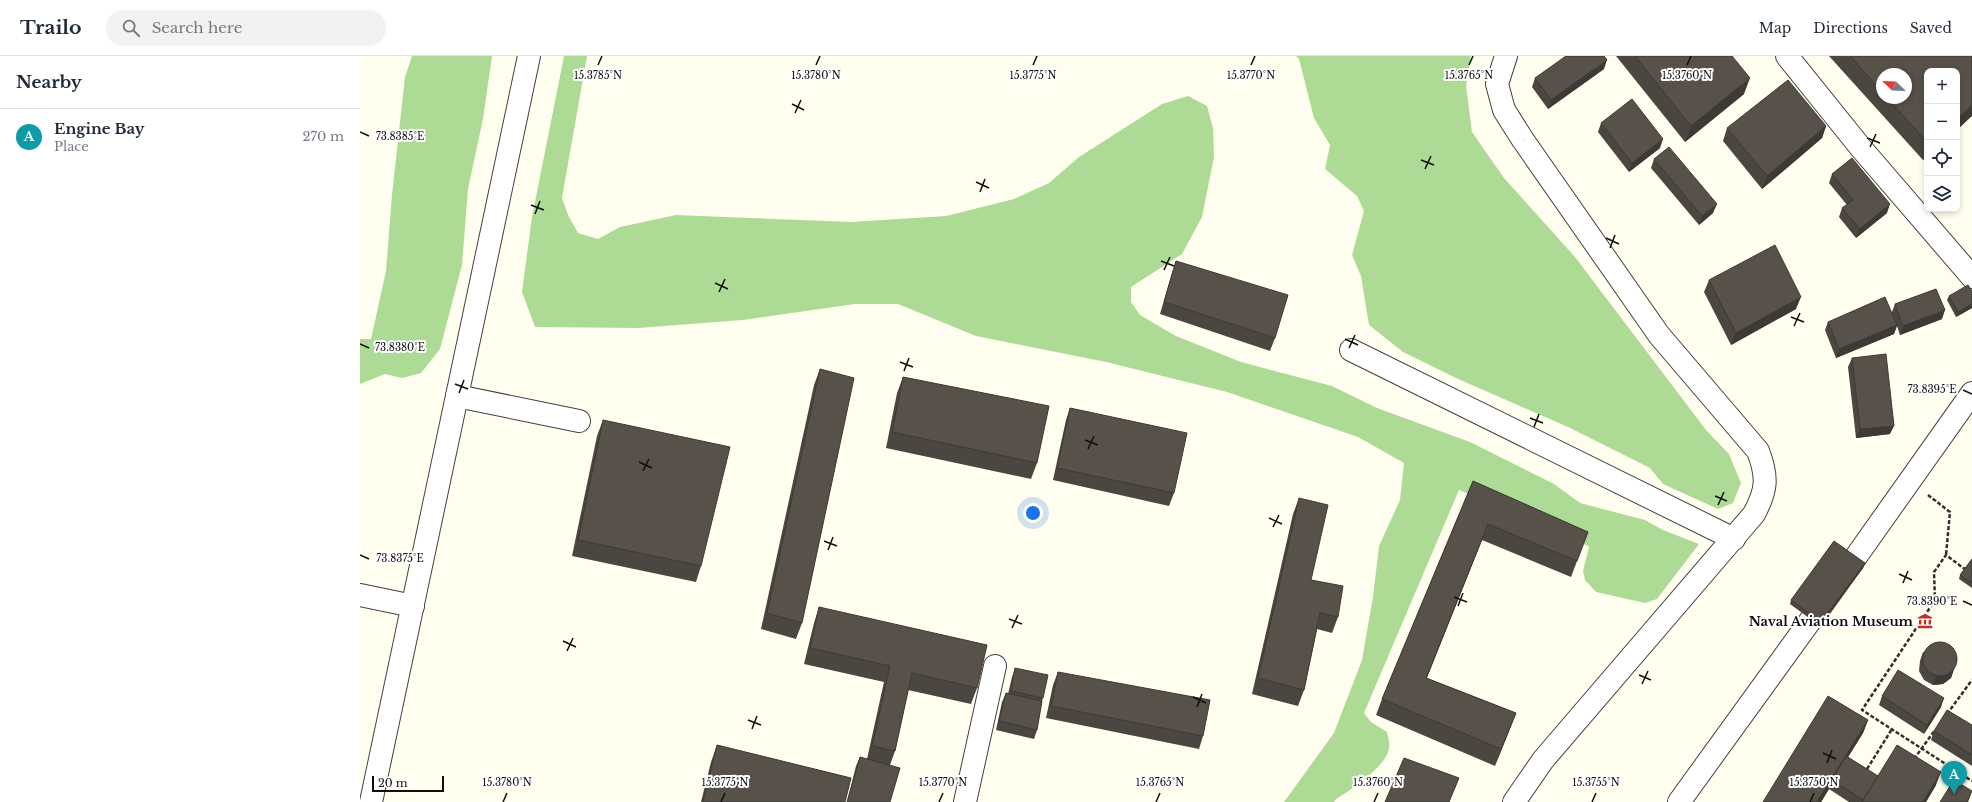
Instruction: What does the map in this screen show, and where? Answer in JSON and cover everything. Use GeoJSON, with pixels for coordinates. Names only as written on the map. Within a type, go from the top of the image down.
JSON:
{"type":"FeatureCollection","features":[{"type":"Feature","properties":{"kind":"street"},"geometry":{"type":"LineString","coordinates":[[371,802],[414,606],[528,56]]}},
{"type":"Feature","properties":{"kind":"street"},"geometry":{"type":"LineString","coordinates":[[1506,56],[1497,84],[1504,110],[1523,140],[1659,335],[1758,451],[1764,466],[1766,484],[1762,500],[1754,514],[1543,760],[1514,802]]}},
{"type":"Feature","properties":{"kind":"street"},"geometry":{"type":"LineString","coordinates":[[1793,58],[1861,148],[1972,277]]}},
{"type":"Feature","properties":{"kind":"street"},"geometry":{"type":"LineString","coordinates":[[1351,350],[1734,539]]}},
{"type":"Feature","properties":{"kind":"street"},"geometry":{"type":"LineString","coordinates":[[1679,802],[1831,592],[1972,393]]}},
{"type":"Feature","properties":{"kind":"street"},"geometry":{"type":"LineString","coordinates":[[457,396],[579,421]]}},
{"type":"Feature","properties":{"kind":"street"},"geometry":{"type":"LineString","coordinates":[[360,595],[414,606]]}},
{"type":"Feature","properties":{"kind":"street"},"geometry":{"type":"LineString","coordinates":[[966,802],[995,666]]}},
{"type":"Feature","properties":{"kind":"path"},"geometry":{"type":"LineString","coordinates":[[1910,480],[1950,512],[1946,556],[1934,572],[1935,600],[1862,710],[1972,781]]}},
{"type":"Feature","properties":{"kind":"path"},"geometry":{"type":"LineString","coordinates":[[1946,556],[1972,574]]}},
{"type":"Feature","properties":{"kind":"path"},"geometry":{"type":"LineString","coordinates":[[1944,718],[1972,680]]}},
{"type":"Feature","properties":{"kind":"path"},"geometry":{"type":"LineString","coordinates":[[1913,761],[1921,748],[1940,724]]}},
{"type":"Feature","properties":{"kind":"path"},"geometry":{"type":"LineString","coordinates":[[1867,769],[1892,729]]}},
{"type":"Feature","properties":{"kind":"green space"},"geometry":{"type":"Polygon","coordinates":[[[412,56],[492,56],[483,119],[468,189],[462,265],[440,349],[421,373],[402,378],[385,374],[360,384],[360,339],[371,339],[386,271],[392,195],[405,77],[412,56]]]}},
{"type":"Feature","properties":{"kind":"green space"},"geometry":{"type":"Polygon","coordinates":[[[564,56],[587,56],[562,198],[568,215],[578,233],[598,239],[620,227],[676,215],[851,222],[946,216],[1014,199],[1049,183],[1079,157],[1162,104],[1188,96],[1207,106],[1213,128],[1214,157],[1202,217],[1182,254],[1131,287],[1131,302],[1140,315],[1176,336],[1241,362],[1332,386],[1377,408],[1470,442],[1554,484],[1580,503],[1645,520],[1663,530],[1699,544],[1657,599],[1645,603],[1596,592],[1585,580],[1583,571],[1589,547],[1459,490],[1364,713],[1371,722],[1387,732],[1389,746],[1387,755],[1375,770],[1334,802],[1284,802],[1334,733],[1362,660],[1373,597],[1379,546],[1400,500],[1404,463],[1358,437],[1227,392],[1106,362],[976,336],[898,304],[855,304],[743,320],[638,328],[535,327],[522,292],[532,217],[564,56]]]}},
{"type":"Feature","properties":{"kind":"green space"},"geometry":{"type":"Polygon","coordinates":[[[1296,56],[1471,56],[1466,86],[1472,132],[1504,178],[1575,257],[1706,430],[1729,454],[1741,483],[1733,503],[1718,509],[1663,484],[1650,468],[1568,427],[1456,378],[1403,352],[1369,325],[1361,276],[1352,255],[1364,211],[1357,196],[1325,169],[1330,145],[1314,118],[1299,59],[1296,56]]]}},
{"type":"Feature","properties":{"kind":"building"},"geometry":{"type":"Polygon","coordinates":[[[1566,56],[1604,56],[1607,60],[1551,100],[1535,78],[1566,56]]]}},
{"type":"Feature","properties":{"kind":"building"},"geometry":{"type":"Polygon","coordinates":[[[1635,56],[1732,56],[1750,78],[1691,126],[1635,56]]]}},
{"type":"Feature","properties":{"kind":"building"},"geometry":{"type":"Polygon","coordinates":[[[1850,56],[1972,56],[1972,105],[1960,116],[1960,68],[1924,68],[1924,139],[1892,104],[1912,104],[1912,68],[1876,68],[1876,85],[1850,56]]]}},
{"type":"Feature","properties":{"kind":"building"},"geometry":{"type":"Polygon","coordinates":[[[1788,80],[1826,126],[1767,176],[1727,128],[1788,80]]]}},
{"type":"Feature","properties":{"kind":"building"},"geometry":{"type":"Polygon","coordinates":[[[1632,99],[1663,139],[1632,163],[1601,123],[1632,99]]]}},
{"type":"Feature","properties":{"kind":"building"},"geometry":{"type":"Polygon","coordinates":[[[1669,147],[1717,204],[1702,216],[1654,159],[1669,147]]]}},
{"type":"Feature","properties":{"kind":"building"},"geometry":{"type":"Polygon","coordinates":[[[1852,158],[1890,204],[1860,229],[1842,208],[1853,200],[1832,174],[1852,158]]]}},
{"type":"Feature","properties":{"kind":"building"},"geometry":{"type":"Polygon","coordinates":[[[1775,245],[1801,297],[1736,333],[1709,280],[1775,245]]]}},
{"type":"Feature","properties":{"kind":"building"},"geometry":{"type":"Polygon","coordinates":[[[1176,261],[1288,295],[1275,338],[1164,302],[1176,261]]]}},
{"type":"Feature","properties":{"kind":"building"},"geometry":{"type":"Polygon","coordinates":[[[1968,285],[1972,291],[1972,304],[1958,312],[1949,296],[1968,285]]]}},
{"type":"Feature","properties":{"kind":"building"},"geometry":{"type":"Polygon","coordinates":[[[1936,289],[1945,310],[1903,326],[1895,304],[1936,289]]]}},
{"type":"Feature","properties":{"kind":"building"},"geometry":{"type":"Polygon","coordinates":[[[1885,297],[1897,325],[1839,349],[1828,322],[1885,297]]]}},
{"type":"Feature","properties":{"kind":"building"},"geometry":{"type":"Polygon","coordinates":[[[1886,354],[1894,426],[1860,429],[1852,358],[1886,354]]]}},
{"type":"Feature","properties":{"kind":"building"},"geometry":{"type":"Polygon","coordinates":[[[820,369],[854,378],[802,623],[767,613],[820,369]]]}},
{"type":"Feature","properties":{"kind":"building"},"geometry":{"type":"Polygon","coordinates":[[[903,377],[1049,406],[1037,463],[892,432],[903,377]]]}},
{"type":"Feature","properties":{"kind":"building"},"geometry":{"type":"Polygon","coordinates":[[[1070,408],[1187,433],[1174,493],[1057,468],[1070,408]]]}},
{"type":"Feature","properties":{"kind":"building"},"geometry":{"type":"Polygon","coordinates":[[[603,420],[730,447],[701,566],[578,540],[603,420]]]}},
{"type":"Feature","properties":{"kind":"building"},"geometry":{"type":"Polygon","coordinates":[[[1473,481],[1588,532],[1577,561],[1488,524],[1426,678],[1516,713],[1501,749],[1382,699],[1473,481]]]}},
{"type":"Feature","properties":{"kind":"building"},"geometry":{"type":"Polygon","coordinates":[[[1299,498],[1328,505],[1311,580],[1343,586],[1338,617],[1320,613],[1304,690],[1258,678],[1299,498]]]}},
{"type":"Feature","properties":{"kind":"building"},"geometry":{"type":"Polygon","coordinates":[[[1834,541],[1865,563],[1821,622],[1791,600],[1834,541]]]}},
{"type":"Feature","properties":{"kind":"building"},"geometry":{"type":"Polygon","coordinates":[[[1972,559],[1972,583],[1960,575],[1972,559]]]}},
{"type":"Feature","properties":{"kind":"building"},"geometry":{"type":"Polygon","coordinates":[[[819,607],[987,645],[977,688],[912,673],[895,751],[872,746],[890,666],[810,648],[819,607]]]}},
{"type":"Feature","properties":{"kind":"building"},"geometry":{"type":"Polygon","coordinates":[[[1937,642],[1943,642],[1947,643],[1954,649],[1957,659],[1956,666],[1950,673],[1943,676],[1937,676],[1933,675],[1926,669],[1923,662],[1923,656],[1924,652],[1930,645],[1937,642]]]}},
{"type":"Feature","properties":{"kind":"building"},"geometry":{"type":"Polygon","coordinates":[[[1015,668],[1048,675],[1043,698],[1011,691],[1015,668]]]}},
{"type":"Feature","properties":{"kind":"building"},"geometry":{"type":"Polygon","coordinates":[[[1898,670],[1944,698],[1927,725],[1882,696],[1898,670]]]}},
{"type":"Feature","properties":{"kind":"building"},"geometry":{"type":"Polygon","coordinates":[[[1058,672],[1210,700],[1203,736],[1051,706],[1058,672]]]}},
{"type":"Feature","properties":{"kind":"building"},"geometry":{"type":"Polygon","coordinates":[[[1006,693],[1042,701],[1037,730],[999,721],[1006,693]]]}},
{"type":"Feature","properties":{"kind":"building"},"geometry":{"type":"Polygon","coordinates":[[[1828,696],[1868,720],[1817,802],[1763,802],[1828,696]]]}},
{"type":"Feature","properties":{"kind":"building"},"geometry":{"type":"Polygon","coordinates":[[[1947,710],[1972,725],[1972,755],[1934,731],[1947,710]]]}},
{"type":"Feature","properties":{"kind":"building"},"geometry":{"type":"Polygon","coordinates":[[[717,745],[851,778],[845,802],[703,802],[717,745]]]}},
{"type":"Feature","properties":{"kind":"building"},"geometry":{"type":"Polygon","coordinates":[[[1897,745],[1941,772],[1923,802],[1862,802],[1897,745]]]}},
{"type":"Feature","properties":{"kind":"building"},"geometry":{"type":"Polygon","coordinates":[[[1846,756],[1878,776],[1863,800],[1832,780],[1846,756]]]}},
{"type":"Feature","properties":{"kind":"building"},"geometry":{"type":"Polygon","coordinates":[[[860,757],[900,768],[890,802],[847,802],[860,757]]]}},
{"type":"Feature","properties":{"kind":"building"},"geometry":{"type":"Polygon","coordinates":[[[1404,758],[1459,778],[1449,802],[1385,802],[1404,758]]]}},
{"type":"Feature","properties":{"kind":"building"},"geometry":{"type":"Polygon","coordinates":[[[1954,780],[1972,791],[1966,802],[1940,802],[1954,780]]]}},
{"type":"Feature","properties":{"kind":"place","name":"Naval Aviation Museum"},"geometry":{"type":"Point","coordinates":[1925,621]}},
{"type":"Feature","properties":{"kind":"place","name":"Engine Bay"},"geometry":{"type":"Point","coordinates":[1954,794]}}]}
